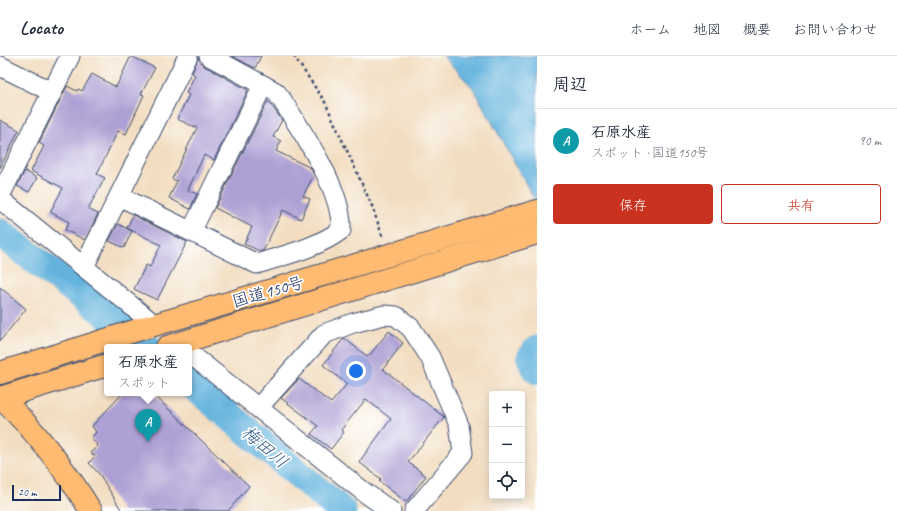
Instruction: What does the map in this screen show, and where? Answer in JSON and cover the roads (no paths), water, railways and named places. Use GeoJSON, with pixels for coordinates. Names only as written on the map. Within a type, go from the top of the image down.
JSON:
{"type":"FeatureCollection","features":[{"type":"Feature","properties":{"kind":"main road","name":"国道150号"},"geometry":{"type":"LineString","coordinates":[[0,374],[394,248],[537,211]]}},
{"type":"Feature","properties":{"kind":"main road","name":"国道150号"},"geometry":{"type":"LineString","coordinates":[[191,344],[414,270],[537,233]]}},
{"type":"Feature","properties":{"kind":"main road"},"geometry":{"type":"LineString","coordinates":[[91,511],[69,476],[37,435],[0,398],[104,366]]}},
{"type":"Feature","properties":{"kind":"street"},"geometry":{"type":"LineString","coordinates":[[70,56],[0,198],[84,267],[150,326]]}},
{"type":"Feature","properties":{"kind":"street"},"geometry":{"type":"LineString","coordinates":[[84,267],[188,56]]}},
{"type":"Feature","properties":{"kind":"street"},"geometry":{"type":"LineString","coordinates":[[119,196],[192,230],[257,264],[306,248],[334,236],[341,230],[342,217],[326,174],[276,92],[209,56]]}},
{"type":"Feature","properties":{"kind":"street"},"geometry":{"type":"LineString","coordinates":[[0,66],[52,92]]}},
{"type":"Feature","properties":{"kind":"street"},"geometry":{"type":"LineString","coordinates":[[192,230],[263,85]]}},
{"type":"Feature","properties":{"kind":"street"},"geometry":{"type":"LineString","coordinates":[[258,408],[324,334],[353,323],[384,315],[396,316],[411,328],[430,357],[459,425],[463,453],[414,511]]}},
{"type":"Feature","properties":{"kind":"street"},"geometry":{"type":"LineString","coordinates":[[192,358],[364,492],[391,511]]}},
{"type":"Feature","properties":{"kind":"water"},"geometry":{"type":"Polygon","coordinates":[[[443,56],[537,56],[537,204],[473,88],[443,56]]]}},
{"type":"Feature","properties":{"kind":"waterway","name":"梅田川"},"geometry":{"type":"LineString","coordinates":[[0,233],[143,344]]}},
{"type":"Feature","properties":{"kind":"waterway"},"geometry":{"type":"LineString","coordinates":[[537,350],[531,358],[537,370]]}},
{"type":"Feature","properties":{"kind":"waterway","name":"梅田川"},"geometry":{"type":"LineString","coordinates":[[192,385],[342,511]]}},
{"type":"Feature","properties":{"kind":"place","name":"石原水産"},"geometry":{"type":"Point","coordinates":[148,442]}}]}
